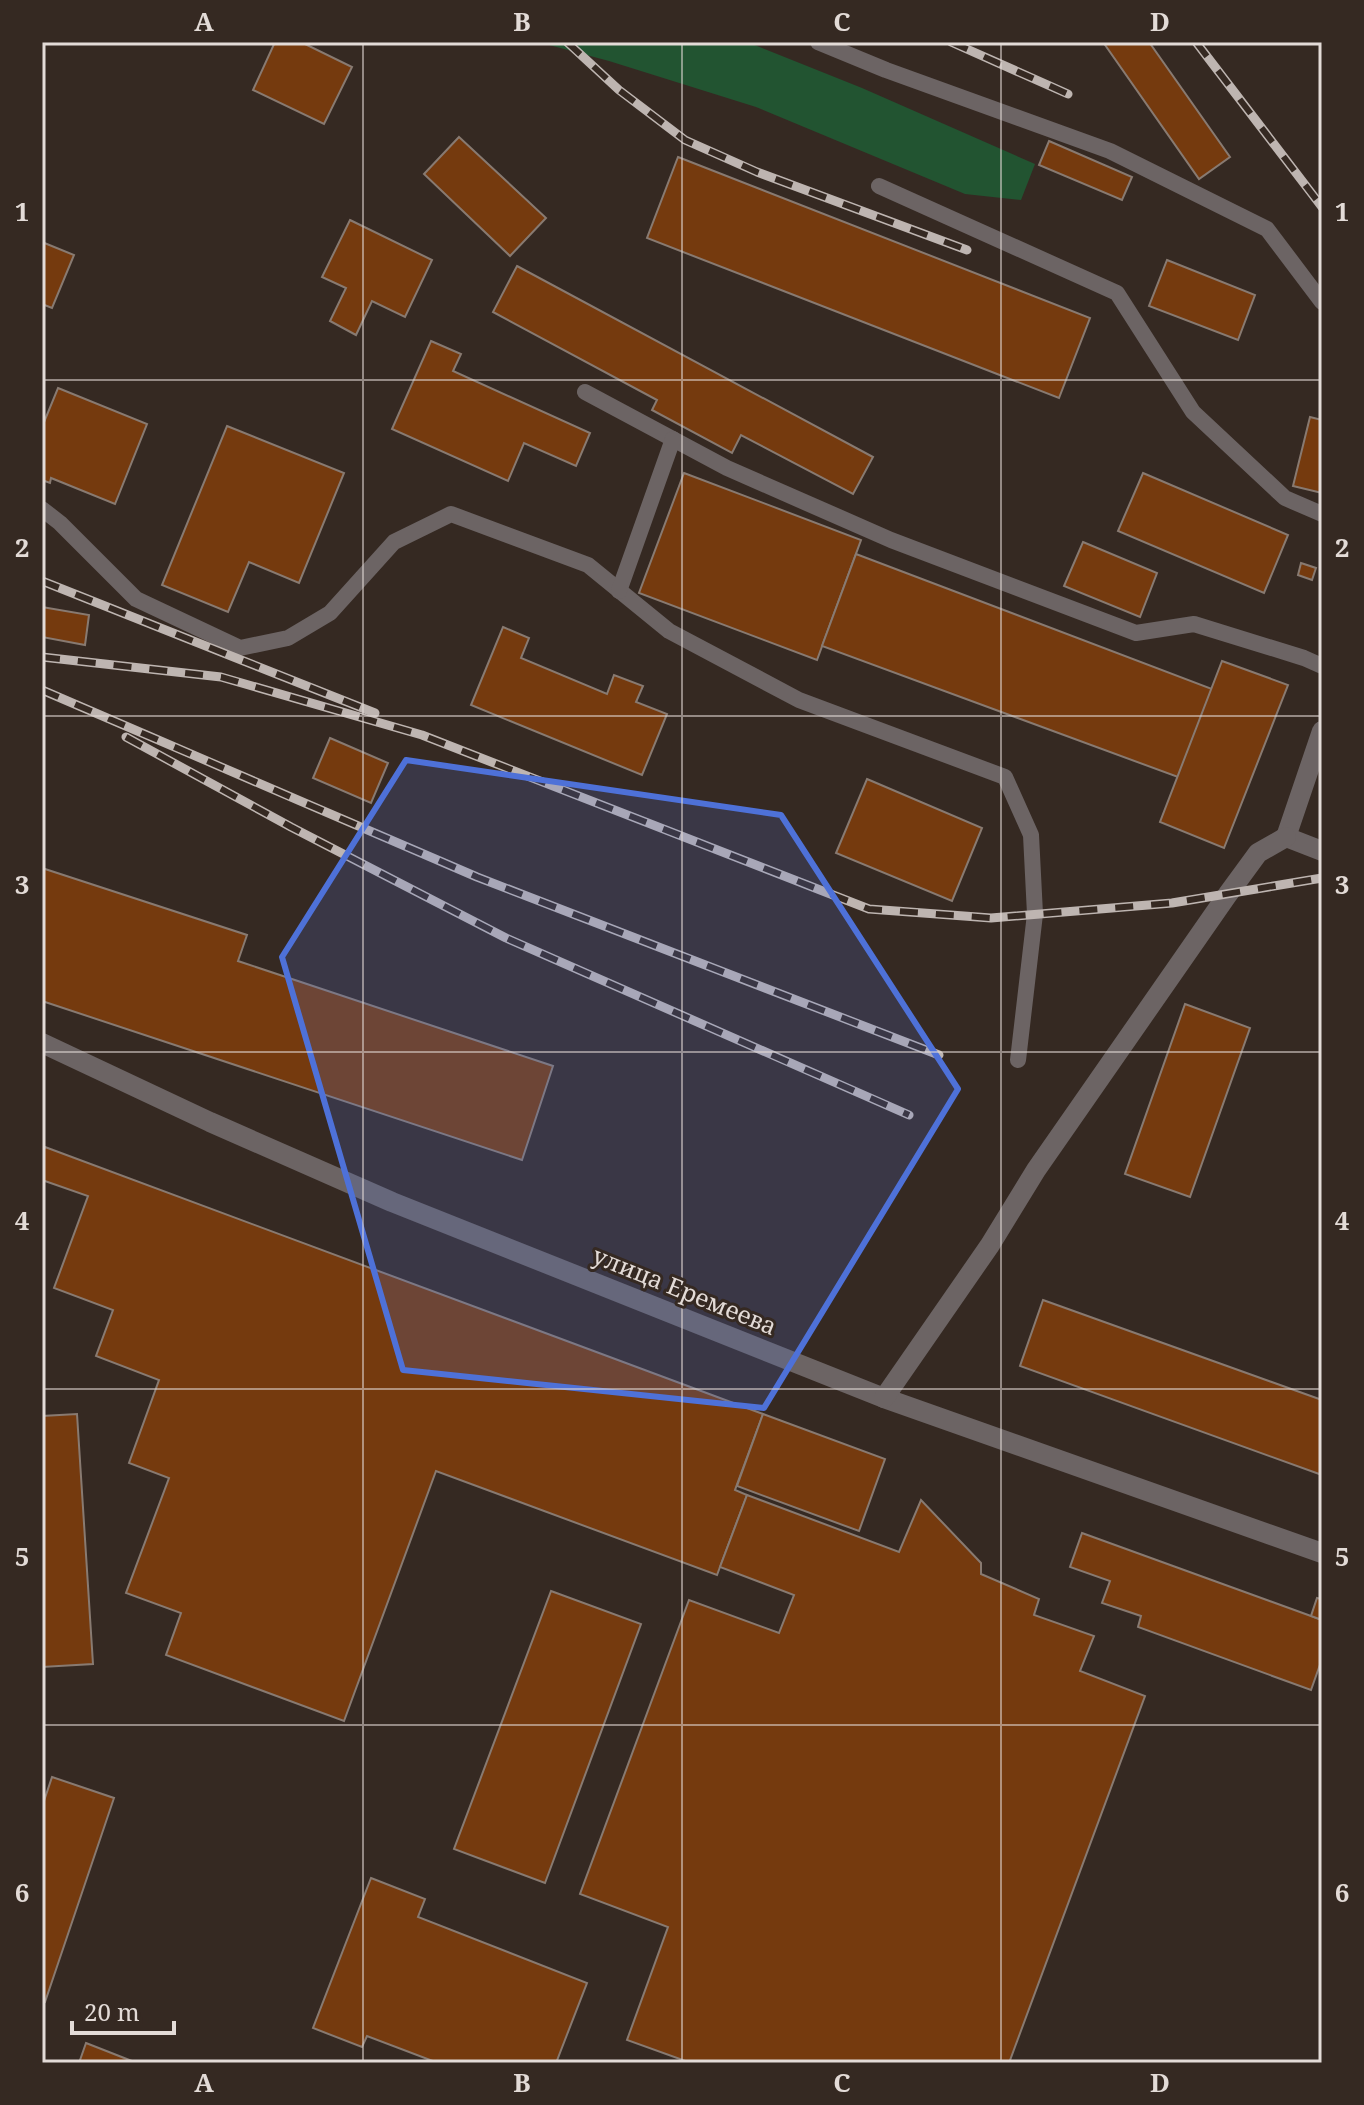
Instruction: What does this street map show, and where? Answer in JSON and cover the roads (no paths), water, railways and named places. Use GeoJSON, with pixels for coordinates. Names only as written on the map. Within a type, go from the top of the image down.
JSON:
{"type":"FeatureCollection","features":[{"type":"Feature","properties":{"kind":"street"},"geometry":{"type":"LineString","coordinates":[[884,1398],[990,1245],[1036,1170],[1220,905],[1258,853],[1286,837],[1322,731]]}},
{"type":"Feature","properties":{"kind":"street"},"geometry":{"type":"LineString","coordinates":[[1286,837],[1322,851]]}},
{"type":"Feature","properties":{"kind":"street","name":"улица Еремеева"},"geometry":{"type":"LineString","coordinates":[[42,1043],[210,1122],[392,1202],[884,1398],[1322,1553]]}},
{"type":"Feature","properties":{"kind":"lane"},"geometry":{"type":"LineString","coordinates":[[818,42],[886,70],[1110,151],[1267,229],[1322,302]]}},
{"type":"Feature","properties":{"kind":"lane"},"geometry":{"type":"LineString","coordinates":[[879,186],[1117,293],[1193,412],[1285,498],[1322,514]]}},
{"type":"Feature","properties":{"kind":"lane"},"geometry":{"type":"LineString","coordinates":[[585,392],[727,468],[891,540],[1136,633],[1194,624],[1322,666]]}},
{"type":"Feature","properties":{"kind":"lane"},"geometry":{"type":"LineString","coordinates":[[619,591],[673,439]]}},
{"type":"Feature","properties":{"kind":"lane"},"geometry":{"type":"LineString","coordinates":[[42,509],[136,599],[240,648],[288,638],[330,613],[394,542],[451,514],[588,565],[669,631],[799,700],[1005,777],[1031,835],[1035,914],[1018,1060]]}},
{"type":"Feature","properties":{"kind":"railway"},"geometry":{"type":"LineString","coordinates":[[567,42],[619,90],[685,140],[757,172],[967,250]]}},
{"type":"Feature","properties":{"kind":"railway"},"geometry":{"type":"LineString","coordinates":[[951,42],[1068,94]]}},
{"type":"Feature","properties":{"kind":"railway"},"geometry":{"type":"LineString","coordinates":[[1196,42],[1322,207]]}},
{"type":"Feature","properties":{"kind":"railway"},"geometry":{"type":"LineString","coordinates":[[42,581],[375,713]]}},
{"type":"Feature","properties":{"kind":"railway"},"geometry":{"type":"LineString","coordinates":[[42,657],[221,677],[422,735],[869,909],[991,918],[1172,903],[1322,878]]}},
{"type":"Feature","properties":{"kind":"railway"},"geometry":{"type":"LineString","coordinates":[[42,690],[477,877],[939,1055]]}},
{"type":"Feature","properties":{"kind":"railway"},"geometry":{"type":"LineString","coordinates":[[126,737],[291,827],[506,938],[909,1115]]}}]}
